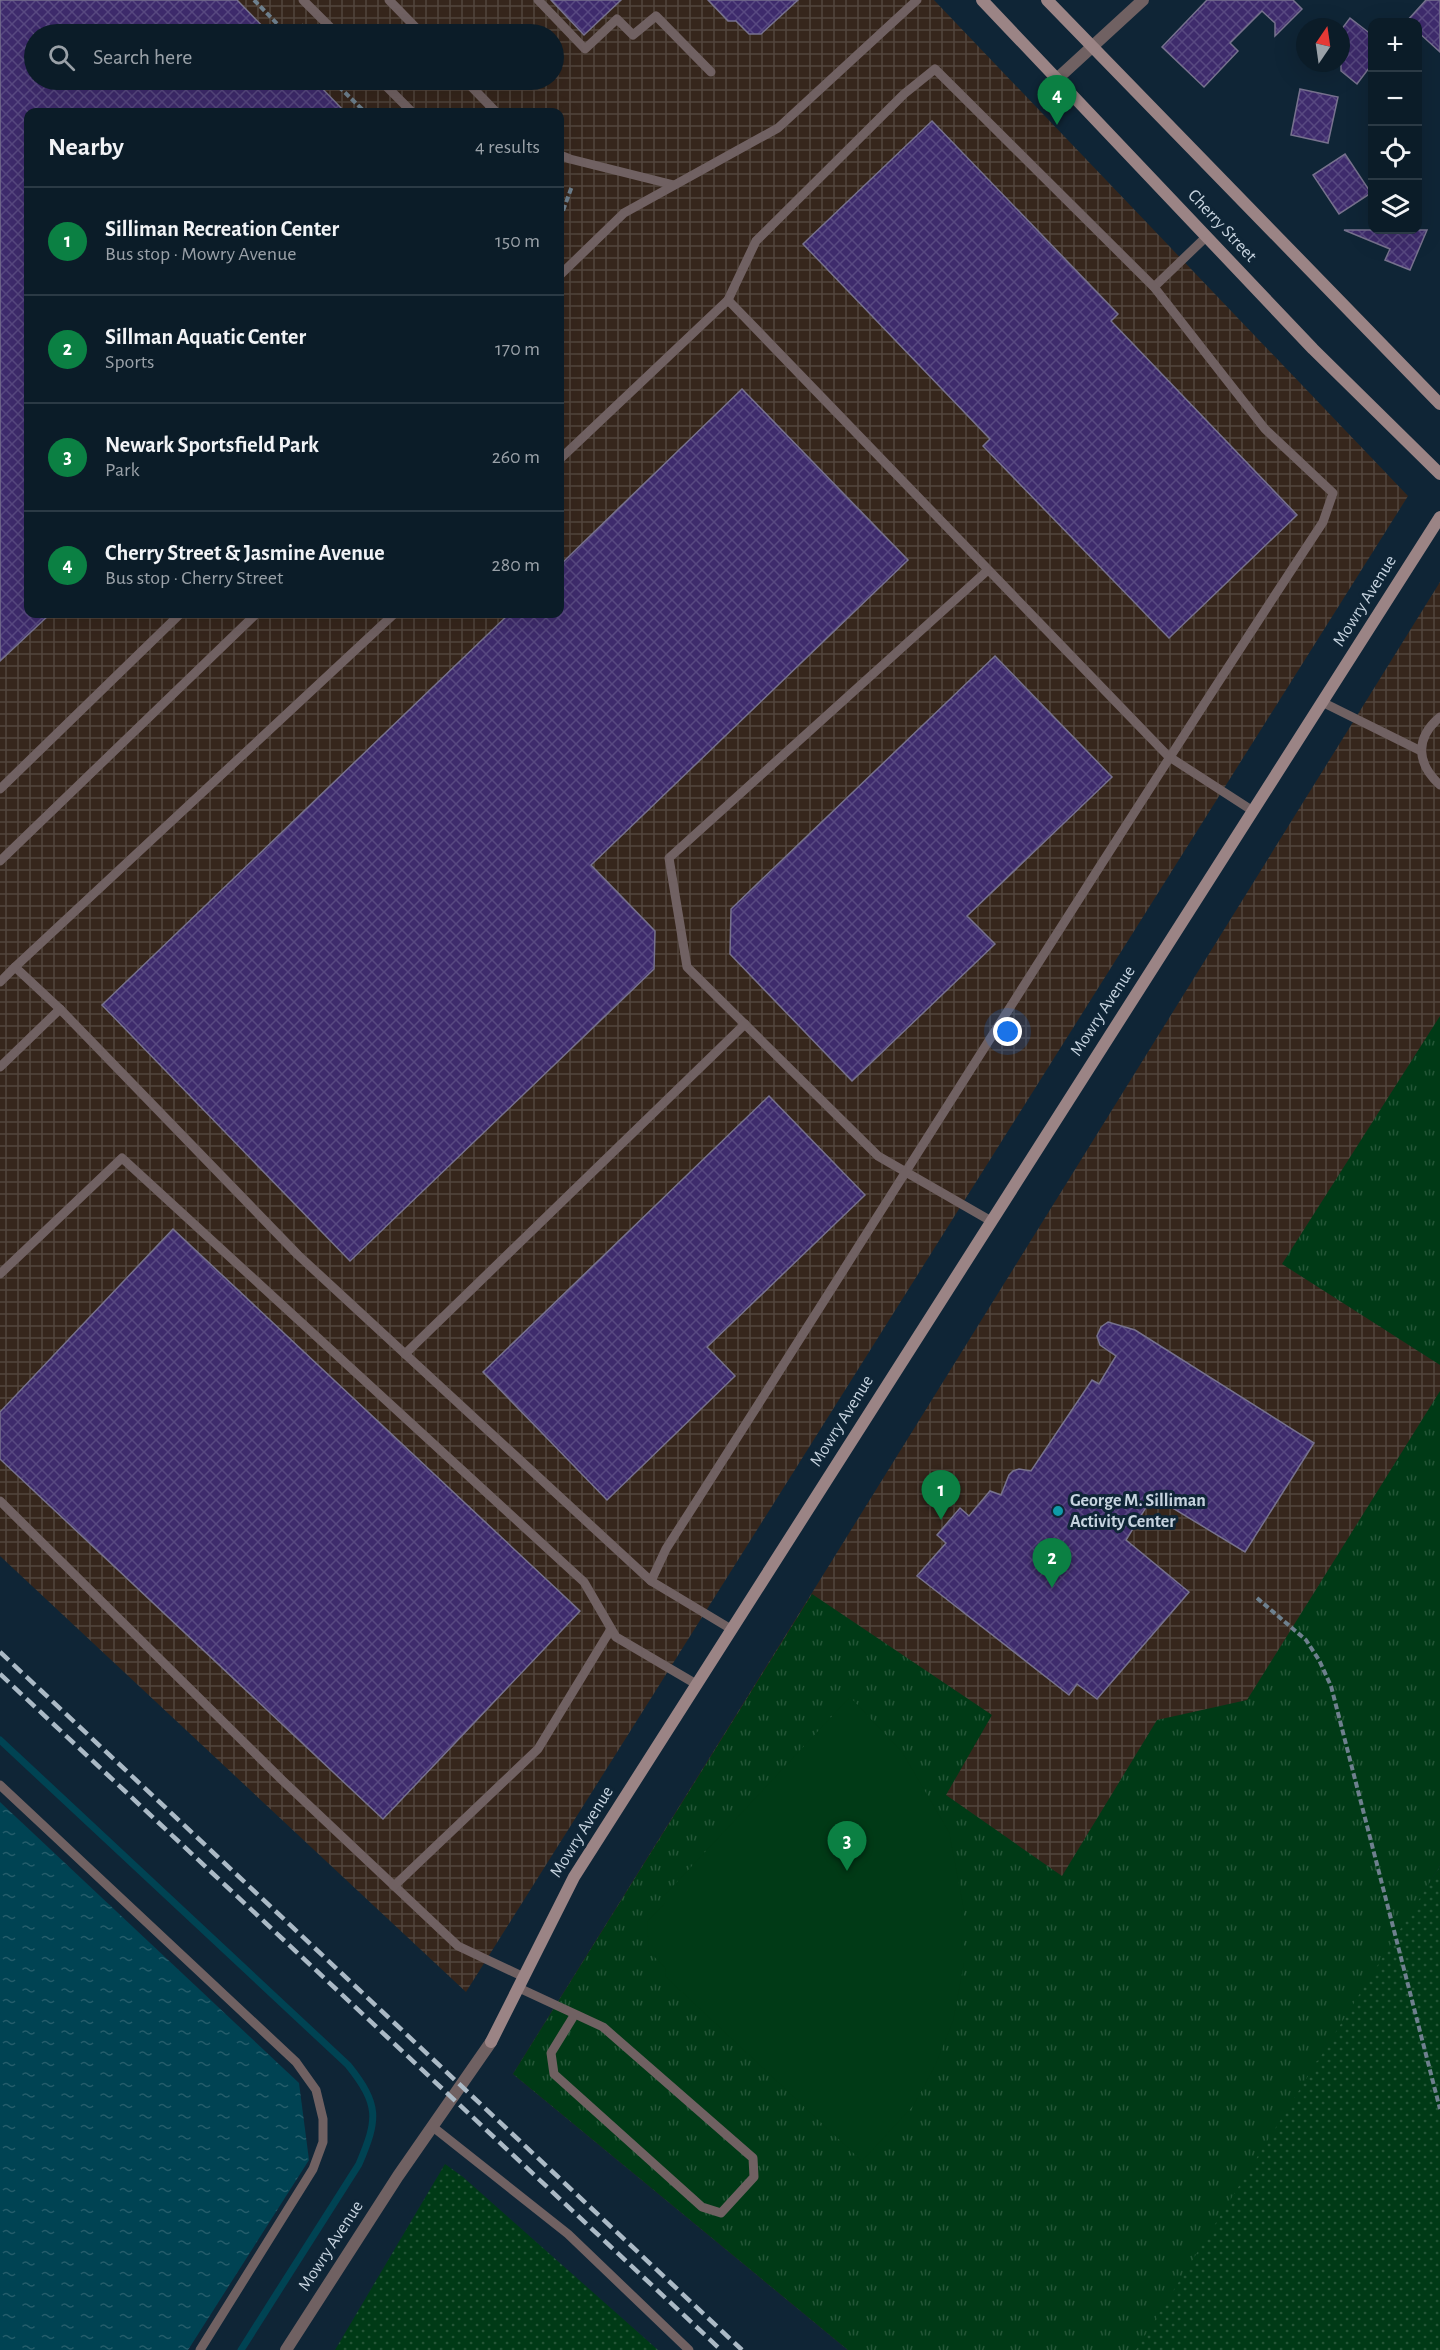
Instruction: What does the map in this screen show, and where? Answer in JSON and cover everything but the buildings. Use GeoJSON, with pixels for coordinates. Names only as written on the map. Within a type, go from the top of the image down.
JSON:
{"type":"FeatureCollection","features":[{"type":"Feature","properties":{"kind":"main road","name":"Cherry Street"},"geometry":{"type":"LineString","coordinates":[[982,0],[1313,349],[1440,474]]}},
{"type":"Feature","properties":{"kind":"main road","name":"Cherry Street"},"geometry":{"type":"LineString","coordinates":[[1047,0],[1440,404]]}},
{"type":"Feature","properties":{"kind":"main road","name":"Mowry Avenue"},"geometry":{"type":"LineString","coordinates":[[491,2042],[574,1877],[1440,517]]}},
{"type":"Feature","properties":{"kind":"street"},"geometry":{"type":"LineString","coordinates":[[1058,78],[1143,0]]}},
{"type":"Feature","properties":{"kind":"street","name":"Mowry Avenue"},"geometry":{"type":"LineString","coordinates":[[286,2350],[398,2176],[491,2042]]}},
{"type":"Feature","properties":{"kind":"lane"},"geometry":{"type":"LineString","coordinates":[[303,0],[327,24]]}},
{"type":"Feature","properties":{"kind":"lane"},"geometry":{"type":"LineString","coordinates":[[389,0],[412,24]]}},
{"type":"Feature","properties":{"kind":"lane"},"geometry":{"type":"LineString","coordinates":[[538,0],[561,24]]}},
{"type":"Feature","properties":{"kind":"lane"},"geometry":{"type":"LineString","coordinates":[[564,268],[624,213],[778,128],[917,0]]}},
{"type":"Feature","properties":{"kind":"lane"},"geometry":{"type":"LineString","coordinates":[[564,27],[585,49],[617,19],[633,35],[656,16],[711,72]]}},
{"type":"Feature","properties":{"kind":"lane"},"geometry":{"type":"LineString","coordinates":[[564,455],[729,300],[756,241],[904,94],[935,69],[1154,286],[1265,429],[1333,493],[1323,522],[1168,756],[666,1549],[651,1581]]}},
{"type":"Feature","properties":{"kind":"lane"},"geometry":{"type":"LineString","coordinates":[[390,90],[408,108]]}},
{"type":"Feature","properties":{"kind":"lane"},"geometry":{"type":"LineString","coordinates":[[475,90],[492,108]]}},
{"type":"Feature","properties":{"kind":"lane"},"geometry":{"type":"LineString","coordinates":[[564,156],[674,185]]}},
{"type":"Feature","properties":{"kind":"lane"},"geometry":{"type":"LineString","coordinates":[[1154,286],[1207,236]]}},
{"type":"Feature","properties":{"kind":"lane"},"geometry":{"type":"LineString","coordinates":[[729,300],[1168,756],[1253,811]]}},
{"type":"Feature","properties":{"kind":"lane"},"geometry":{"type":"LineString","coordinates":[[988,570],[669,858],[687,967],[878,1156],[991,1221]]}},
{"type":"Feature","properties":{"kind":"lane"},"geometry":{"type":"LineString","coordinates":[[0,789],[176,618]]}},
{"type":"Feature","properties":{"kind":"lane"},"geometry":{"type":"LineString","coordinates":[[0,861],[252,618]]}},
{"type":"Feature","properties":{"kind":"lane"},"geometry":{"type":"LineString","coordinates":[[0,982],[390,618]]}},
{"type":"Feature","properties":{"kind":"lane"},"geometry":{"type":"LineString","coordinates":[[1322,702],[1421,751]]}},
{"type":"Feature","properties":{"kind":"lane"},"geometry":{"type":"LineString","coordinates":[[1440,717],[1430,726],[1424,737],[1421,751],[1430,776],[1440,785]]}},
{"type":"Feature","properties":{"kind":"lane"},"geometry":{"type":"LineString","coordinates":[[15,967],[60,1009],[298,1255],[405,1354],[651,1581],[731,1629]]}},
{"type":"Feature","properties":{"kind":"lane"},"geometry":{"type":"LineString","coordinates":[[0,1067],[60,1009]]}},
{"type":"Feature","properties":{"kind":"lane"},"geometry":{"type":"LineString","coordinates":[[405,1354],[745,1024]]}},
{"type":"Feature","properties":{"kind":"lane"},"geometry":{"type":"LineString","coordinates":[[0,1274],[122,1158],[584,1582],[616,1637],[696,1684]]}},
{"type":"Feature","properties":{"kind":"lane"},"geometry":{"type":"LineString","coordinates":[[0,1501],[282,1780],[458,1946],[575,2014],[603,2027],[753,2158],[754,2177],[722,2213],[702,2207],[554,2074],[551,2053],[575,2014]]}},
{"type":"Feature","properties":{"kind":"lane"},"geometry":{"type":"LineString","coordinates":[[394,1886],[538,1749],[611,1629]]}},
{"type":"Feature","properties":{"kind":"lane"},"geometry":{"type":"LineString","coordinates":[[0,1785],[296,2062],[316,2090],[323,2119],[323,2142],[313,2169],[200,2350]]}},
{"type":"Feature","properties":{"kind":"lane"},"geometry":{"type":"LineString","coordinates":[[433,2127],[568,2234],[689,2350]]}},
{"type":"Feature","properties":{"kind":"path"},"geometry":{"type":"LineString","coordinates":[[254,0],[277,24]]}},
{"type":"Feature","properties":{"kind":"path"},"geometry":{"type":"LineString","coordinates":[[343,90],[360,108]]}},
{"type":"Feature","properties":{"kind":"path"},"geometry":{"type":"LineString","coordinates":[[564,208],[572,186]]}},
{"type":"Feature","properties":{"kind":"path"},"geometry":{"type":"LineString","coordinates":[[1257,1598],[1306,1640],[1319,1660],[1331,1686],[1440,2109]]}},
{"type":"Feature","properties":{"kind":"shaded area"},"geometry":{"type":"Polygon","coordinates":[[[0,0],[934,0],[1408,496],[466,1992],[0,1556],[0,0]]]}},
{"type":"Feature","properties":{"kind":"shaded area"},"geometry":{"type":"Polygon","coordinates":[[[1440,582],[1440,1866],[848,2350],[513,2074],[1440,582]]]}},
{"type":"Feature","properties":{"kind":"green space"},"geometry":{"type":"Polygon","coordinates":[[[1440,1016],[1440,1365],[1282,1264],[1440,1016]]]}},
{"type":"Feature","properties":{"kind":"green space"},"geometry":{"type":"Polygon","coordinates":[[[1440,1391],[1440,1866],[1136,2350],[848,2350],[513,2074],[812,1594],[992,1715],[946,1795],[1062,1876],[1157,1720],[1247,1700],[1440,1391]]]}},
{"type":"Feature","properties":{"kind":"green space"},"geometry":{"type":"Polygon","coordinates":[[[850,1697],[902,1752],[949,1832],[964,1910],[964,1963],[953,2021],[935,2066],[913,2106],[862,2161],[665,1976],[666,1969],[649,1951],[647,1922],[665,1903],[661,1899],[850,1697]]]}},
{"type":"Feature","properties":{"kind":"green space"},"geometry":{"type":"Polygon","coordinates":[[[1440,1866],[1440,2350],[1127,2350],[1440,1866]]]}},
{"type":"Feature","properties":{"kind":"green space"},"geometry":{"type":"Polygon","coordinates":[[[445,2164],[463,2177],[658,2350],[335,2350],[445,2164]]]}},
{"type":"Feature","properties":{"kind":"water"},"geometry":{"type":"Polygon","coordinates":[[[0,1802],[299,2083],[309,2160],[188,2350],[0,2350],[0,1802]]]}},
{"type":"Feature","properties":{"kind":"waterway"},"geometry":{"type":"LineString","coordinates":[[0,1740],[348,2065],[371,2102],[373,2113],[370,2135],[359,2164],[241,2350]]}},
{"type":"Feature","properties":{"kind":"railway"},"geometry":{"type":"LineString","coordinates":[[0,1652],[742,2350]]}},
{"type":"Feature","properties":{"kind":"railway"},"geometry":{"type":"LineString","coordinates":[[0,1674],[721,2350]]}},
{"type":"Feature","properties":{"kind":"place","name":"Cherry Street & Jasmine Avenue"},"geometry":{"type":"Point","coordinates":[1057,125]}},
{"type":"Feature","properties":{"kind":"place","name":"George M. Silliman Activity Center"},"geometry":{"type":"Point","coordinates":[1058,1511]}},
{"type":"Feature","properties":{"kind":"place","name":"Silliman Recreation Center"},"geometry":{"type":"Point","coordinates":[941,1520]}},
{"type":"Feature","properties":{"kind":"place","name":"Sillman Aquatic Center"},"geometry":{"type":"Point","coordinates":[1052,1588]}},
{"type":"Feature","properties":{"kind":"place","name":"Newark Sportsfield Park"},"geometry":{"type":"Point","coordinates":[847,1871]}}]}
